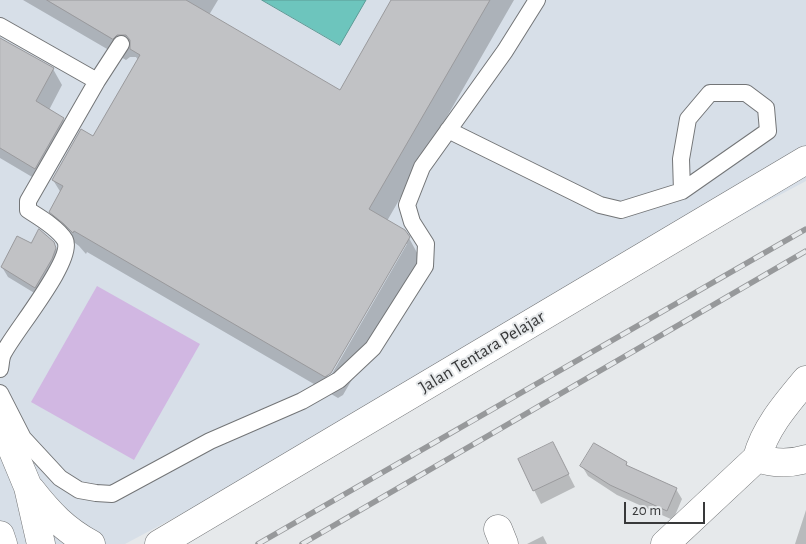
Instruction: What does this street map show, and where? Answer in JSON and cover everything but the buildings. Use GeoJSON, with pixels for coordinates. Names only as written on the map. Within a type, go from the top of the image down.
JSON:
{"type":"FeatureCollection","features":[{"type":"Feature","properties":{"kind":"main road","name":"Jalan Tentara Pelajar"},"geometry":{"type":"LineString","coordinates":[[159,544],[806,160]]}},
{"type":"Feature","properties":{"kind":"main road"},"geometry":{"type":"LineString","coordinates":[[665,544],[757,458],[768,429],[806,380]]}},
{"type":"Feature","properties":{"kind":"main road"},"geometry":{"type":"LineString","coordinates":[[0,420],[28,487],[41,544]]}},
{"type":"Feature","properties":{"kind":"main road"},"geometry":{"type":"LineString","coordinates":[[757,458],[770,462],[806,459]]}},
{"type":"Feature","properties":{"kind":"main road"},"geometry":{"type":"LineString","coordinates":[[28,487],[48,512],[73,534],[91,544]]}},
{"type":"Feature","properties":{"kind":"main road"},"geometry":{"type":"LineString","coordinates":[[0,535],[3,544]]}},
{"type":"Feature","properties":{"kind":"lane"},"geometry":{"type":"LineString","coordinates":[[0,393],[23,438],[60,478],[79,490],[112,494],[210,442],[302,401],[339,380],[373,348],[424,266],[426,244],[412,222],[407,205],[422,167],[505,51],[537,0]]}},
{"type":"Feature","properties":{"kind":"lane"},"geometry":{"type":"LineString","coordinates":[[0,26],[97,81]]}},
{"type":"Feature","properties":{"kind":"lane"},"geometry":{"type":"LineString","coordinates":[[0,369],[3,354],[48,285],[66,250],[65,240],[49,224],[28,210],[28,201],[97,81],[121,44]]}},
{"type":"Feature","properties":{"kind":"lane"},"geometry":{"type":"LineString","coordinates":[[448,130],[600,205],[621,210],[682,191],[768,131],[766,108],[746,93],[710,93],[688,120],[681,159],[682,191]]}},
{"type":"Feature","properties":{"kind":"shaded area"},"geometry":{"type":"Polygon","coordinates":[[[0,0],[806,0],[806,181],[125,544],[0,544],[0,0]]]}},
{"type":"Feature","properties":{"kind":"shaded area"},"geometry":{"type":"Polygon","coordinates":[[[97,286],[200,344],[134,460],[31,402],[97,286]]]}},
{"type":"Feature","properties":{"kind":"water"},"geometry":{"type":"Polygon","coordinates":[[[262,0],[366,0],[340,45],[262,0]]]}},
{"type":"Feature","properties":{"kind":"railway"},"geometry":{"type":"LineString","coordinates":[[258,544],[806,229]]}},
{"type":"Feature","properties":{"kind":"railway"},"geometry":{"type":"LineString","coordinates":[[302,544],[806,251]]}}]}
